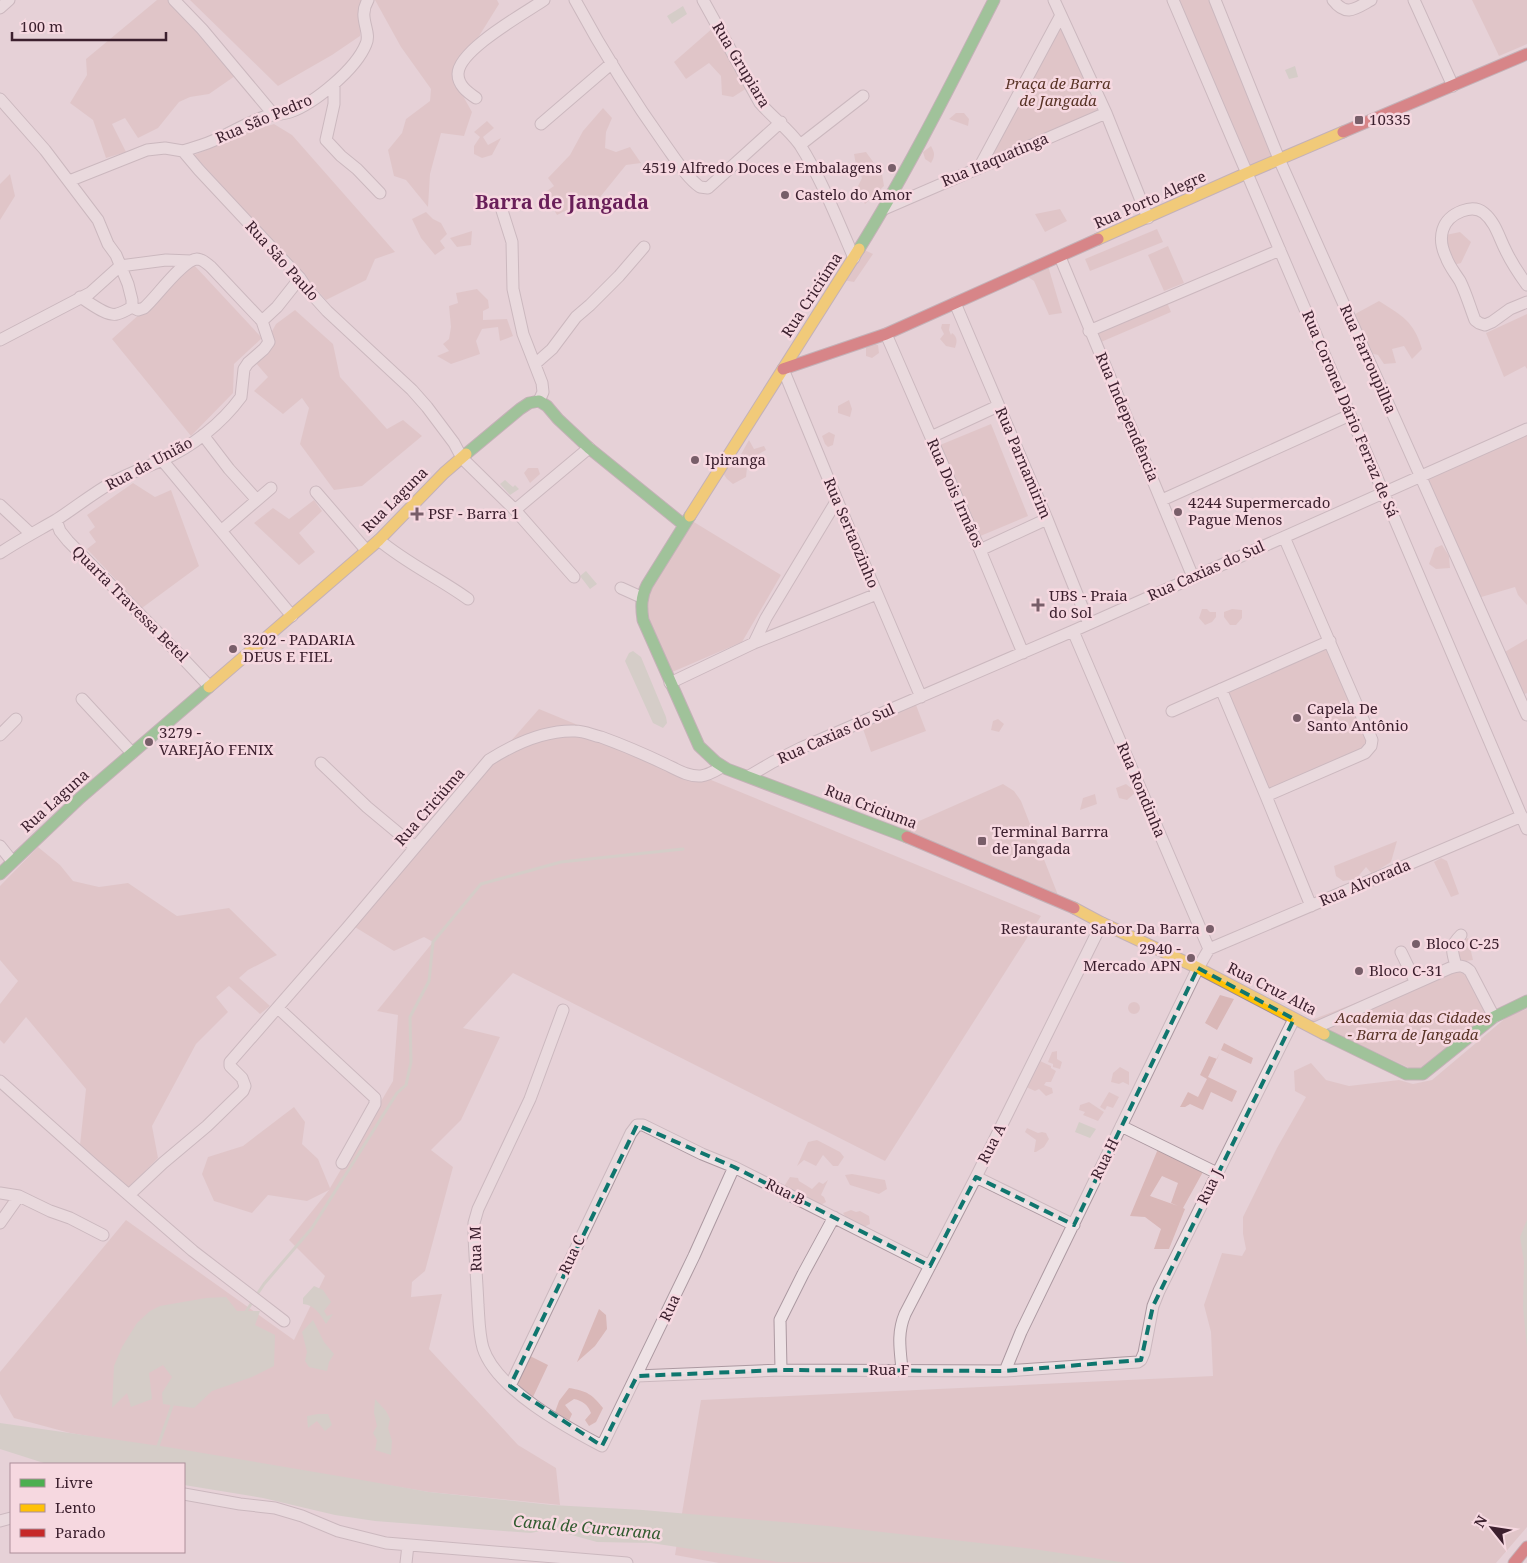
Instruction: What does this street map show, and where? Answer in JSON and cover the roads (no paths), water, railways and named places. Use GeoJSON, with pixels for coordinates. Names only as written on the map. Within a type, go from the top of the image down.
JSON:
{"type":"FeatureCollection","features":[{"type":"Feature","properties":{"kind":"main road","name":"Rua Criciúma"},"geometry":{"type":"LineString","coordinates":[[640,597],[884,209],[924,137],[994,0]]}},
{"type":"Feature","properties":{"kind":"main road","name":"Rua Porto Alegre"},"geometry":{"type":"LineString","coordinates":[[783,369],[886,334],[1279,159],[1527,54]]}},
{"type":"Feature","properties":{"kind":"main road","name":"Rua Laguna"},"geometry":{"type":"LineString","coordinates":[[0,874],[80,798],[378,540],[444,473],[520,409],[529,403],[539,401]]}},
{"type":"Feature","properties":{"kind":"main road"},"geometry":{"type":"LineString","coordinates":[[539,401],[547,406],[589,448],[684,525]]}},
{"type":"Feature","properties":{"kind":"main road","name":"Rua Criciuma"},"geometry":{"type":"LineString","coordinates":[[640,597],[642,620],[699,746],[708,757],[722,767],[893,831],[1068,905],[1182,960]]}},
{"type":"Feature","properties":{"kind":"main road","name":"Rua Cruz Alta"},"geometry":{"type":"LineString","coordinates":[[1182,960],[1294,1019],[1406,1074],[1417,1075],[1428,1071],[1494,1017],[1527,1001]]}},
{"type":"Feature","properties":{"kind":"main road"},"geometry":{"type":"LineString","coordinates":[[1514,1563],[1527,1547]]}},
{"type":"Feature","properties":{"kind":"street"},"geometry":{"type":"LineString","coordinates":[[0,8],[9,0]]}},
{"type":"Feature","properties":{"kind":"street"},"geometry":{"type":"LineString","coordinates":[[174,0],[202,29],[274,115]]}},
{"type":"Feature","properties":{"kind":"street","name":"Rua São Pedro"},"geometry":{"type":"LineString","coordinates":[[183,150],[217,140],[264,117],[292,111],[317,98],[334,84],[359,56],[367,43],[368,38],[363,17],[368,0]]}},
{"type":"Feature","properties":{"kind":"street"},"geometry":{"type":"LineString","coordinates":[[476,98],[460,84],[458,76],[461,64],[466,56],[495,32],[544,0]]}},
{"type":"Feature","properties":{"kind":"street"},"geometry":{"type":"LineString","coordinates":[[575,0],[596,39],[669,149],[698,186],[708,188],[782,122]]}},
{"type":"Feature","properties":{"kind":"street","name":"Rua Grupiara"},"geometry":{"type":"LineString","coordinates":[[703,0],[760,103],[768,112],[782,122],[800,145],[829,202],[854,258]]}},
{"type":"Feature","properties":{"kind":"street"},"geometry":{"type":"LineString","coordinates":[[1054,0],[1106,113],[1148,218]]}},
{"type":"Feature","properties":{"kind":"street","name":"Rua Coronel Dário Ferraz de Sá"},"geometry":{"type":"LineString","coordinates":[[1173,0],[1383,492],[1523,811],[1527,829]]}},
{"type":"Feature","properties":{"kind":"street","name":"Rua Farroupilha"},"geometry":{"type":"LineString","coordinates":[[1215,0],[1279,159],[1527,715]]}},
{"type":"Feature","properties":{"kind":"street"},"geometry":{"type":"LineString","coordinates":[[1333,0],[1338,7],[1345,10],[1350,10],[1371,0]]}},
{"type":"Feature","properties":{"kind":"street"},"geometry":{"type":"LineString","coordinates":[[1414,0],[1453,86]]}},
{"type":"Feature","properties":{"kind":"street"},"geometry":{"type":"LineString","coordinates":[[980,166],[1061,15]]}},
{"type":"Feature","properties":{"kind":"street"},"geometry":{"type":"LineString","coordinates":[[541,124],[612,63]]}},
{"type":"Feature","properties":{"kind":"street"},"geometry":{"type":"LineString","coordinates":[[334,84],[334,104],[326,140],[380,193]]}},
{"type":"Feature","properties":{"kind":"street"},"geometry":{"type":"LineString","coordinates":[[800,145],[863,96]]}},
{"type":"Feature","properties":{"kind":"street"},"geometry":{"type":"LineString","coordinates":[[0,99],[45,150],[98,220],[108,244],[116,255],[131,293],[132,307]]}},
{"type":"Feature","properties":{"kind":"street","name":"Rua Itaquatinga"},"geometry":{"type":"LineString","coordinates":[[884,209],[1106,113]]}},
{"type":"Feature","properties":{"kind":"street"},"geometry":{"type":"LineString","coordinates":[[69,181],[147,150],[165,148],[183,150]]}},
{"type":"Feature","properties":{"kind":"street","name":"Rua São Paulo"},"geometry":{"type":"LineString","coordinates":[[183,150],[300,278],[327,311],[427,406],[454,443],[462,458],[515,510],[574,578]]}},
{"type":"Feature","properties":{"kind":"street"},"geometry":{"type":"LineString","coordinates":[[500,204],[512,242],[513,289],[523,334],[542,384],[543,392],[539,401]]}},
{"type":"Feature","properties":{"kind":"street"},"geometry":{"type":"LineString","coordinates":[[1527,285],[1513,266],[1499,234],[1485,214],[1470,208],[1446,222],[1440,241],[1446,258],[1460,282],[1475,320],[1485,325],[1510,309],[1527,302]]}},
{"type":"Feature","properties":{"kind":"street"},"geometry":{"type":"LineString","coordinates":[[535,364],[552,350],[576,317],[590,305],[644,247]]}},
{"type":"Feature","properties":{"kind":"street"},"geometry":{"type":"LineString","coordinates":[[1090,330],[1280,250]]}},
{"type":"Feature","properties":{"kind":"street","name":"Rua Independência"},"geometry":{"type":"LineString","coordinates":[[1060,257],[1194,577]]}},
{"type":"Feature","properties":{"kind":"street"},"geometry":{"type":"LineString","coordinates":[[0,340],[90,292],[120,266],[145,261],[191,261],[198,259],[211,267],[262,321],[277,307],[300,278]]}},
{"type":"Feature","properties":{"kind":"street"},"geometry":{"type":"LineString","coordinates":[[132,307],[138,310],[144,308],[191,261]]}},
{"type":"Feature","properties":{"kind":"street"},"geometry":{"type":"LineString","coordinates":[[80,297],[111,315],[132,307]]}},
{"type":"Feature","properties":{"kind":"street","name":"Rua Parnamirim"},"geometry":{"type":"LineString","coordinates":[[955,303],[1047,519],[1089,624]]}},
{"type":"Feature","properties":{"kind":"street","name":"Rua da União"},"geometry":{"type":"LineString","coordinates":[[0,553],[30,533],[56,520],[116,480],[162,460],[203,435],[242,397],[244,369],[269,342],[262,321]]}},
{"type":"Feature","properties":{"kind":"street","name":"Rua Dois Irmãos"},"geometry":{"type":"LineString","coordinates":[[886,334],[980,550],[1022,653]]}},
{"type":"Feature","properties":{"kind":"street","name":"Rua Sertaozinho"},"geometry":{"type":"LineString","coordinates":[[783,369],[876,594],[921,697]]}},
{"type":"Feature","properties":{"kind":"street"},"geometry":{"type":"LineString","coordinates":[[931,437],[998,406]]}},
{"type":"Feature","properties":{"kind":"street"},"geometry":{"type":"LineString","coordinates":[[1162,500],[1350,415]]}},
{"type":"Feature","properties":{"kind":"street","name":"Rua Caxias do Sul"},"geometry":{"type":"LineString","coordinates":[[749,776],[801,748],[1089,624],[1527,429]]}},
{"type":"Feature","properties":{"kind":"street"},"geometry":{"type":"LineString","coordinates":[[203,435],[229,469],[257,500]]}},
{"type":"Feature","properties":{"kind":"street"},"geometry":{"type":"LineString","coordinates":[[515,510],[589,448]]}},
{"type":"Feature","properties":{"kind":"street"},"geometry":{"type":"LineString","coordinates":[[162,460],[292,616]]}},
{"type":"Feature","properties":{"kind":"street"},"geometry":{"type":"LineString","coordinates":[[221,531],[271,488]]}},
{"type":"Feature","properties":{"kind":"street"},"geometry":{"type":"LineString","coordinates":[[316,492],[366,550]]}},
{"type":"Feature","properties":{"kind":"street"},"geometry":{"type":"LineString","coordinates":[[754,643],[766,618],[837,500]]}},
{"type":"Feature","properties":{"kind":"street"},"geometry":{"type":"LineString","coordinates":[[0,505],[30,533]]}},
{"type":"Feature","properties":{"kind":"street"},"geometry":{"type":"LineString","coordinates":[[980,550],[1047,519]]}},
{"type":"Feature","properties":{"kind":"street","name":"Quarta Travessa Betel"},"geometry":{"type":"LineString","coordinates":[[56,520],[60,531],[68,541],[208,686]]}},
{"type":"Feature","properties":{"kind":"street"},"geometry":{"type":"LineString","coordinates":[[1266,796],[1365,753],[1371,746],[1372,740],[1284,537]]}},
{"type":"Feature","properties":{"kind":"street"},"geometry":{"type":"LineString","coordinates":[[378,540],[406,561],[468,599]]}},
{"type":"Feature","properties":{"kind":"street"},"geometry":{"type":"LineString","coordinates":[[621,588],[640,597]]}},
{"type":"Feature","properties":{"kind":"street"},"geometry":{"type":"LineString","coordinates":[[670,682],[754,643],[876,594]]}},
{"type":"Feature","properties":{"kind":"street","name":"Rua Rondinha"},"geometry":{"type":"LineString","coordinates":[[1073,631],[1208,949]]}},
{"type":"Feature","properties":{"kind":"street"},"geometry":{"type":"LineString","coordinates":[[1172,711],[1330,641]]}},
{"type":"Feature","properties":{"kind":"street"},"geometry":{"type":"LineString","coordinates":[[1221,690],[1310,906]]}},
{"type":"Feature","properties":{"kind":"street"},"geometry":{"type":"LineString","coordinates":[[82,699],[132,753]]}},
{"type":"Feature","properties":{"kind":"street"},"geometry":{"type":"LineString","coordinates":[[0,735],[16,719]]}},
{"type":"Feature","properties":{"kind":"street","name":"Rua Criciúma"},"geometry":{"type":"LineString","coordinates":[[129,1195],[163,1162],[207,1126],[243,1091],[245,1086],[242,1078],[232,1069],[230,1062],[347,928],[489,760],[509,748],[532,738],[563,731],[584,732],[623,745],[688,774],[700,776],[712,773],[722,767]]}},
{"type":"Feature","properties":{"kind":"street"},"geometry":{"type":"LineString","coordinates":[[322,763],[368,807],[415,847]]}},
{"type":"Feature","properties":{"kind":"street","name":"Rua Alvorada"},"geometry":{"type":"LineString","coordinates":[[1208,949],[1310,906],[1523,811]]}},
{"type":"Feature","properties":{"kind":"street"},"geometry":{"type":"LineString","coordinates":[[0,846],[12,861]]}},
{"type":"Feature","properties":{"kind":"street","name":"Rua A"},"geometry":{"type":"LineString","coordinates":[[902,1369],[900,1326],[1102,923]]}},
{"type":"Feature","properties":{"kind":"street"},"geometry":{"type":"LineString","coordinates":[[1456,966],[1452,949],[1454,942],[1461,935]]}},
{"type":"Feature","properties":{"kind":"street","name":"Rua H"},"geometry":{"type":"LineString","coordinates":[[1005,1371],[1021,1332],[1208,949]]}},
{"type":"Feature","properties":{"kind":"street"},"geometry":{"type":"LineString","coordinates":[[1401,952],[1416,983]]}},
{"type":"Feature","properties":{"kind":"street"},"geometry":{"type":"LineString","coordinates":[[1315,1028],[1461,965],[1470,972],[1494,1017]]}},
{"type":"Feature","properties":{"kind":"street"},"geometry":{"type":"LineString","coordinates":[[278,1008],[375,1098],[375,1104],[342,1163]]}},
{"type":"Feature","properties":{"kind":"street","name":"Rua M"},"geometry":{"type":"LineString","coordinates":[[563,1010],[530,1099],[478,1209],[474,1223],[479,1326],[483,1348],[494,1367],[510,1386],[540,1409],[602,1446]]}},
{"type":"Feature","properties":{"kind":"street","name":"Rua J"},"geometry":{"type":"LineString","coordinates":[[1141,1360],[1153,1306],[1294,1019]]}},
{"type":"Feature","properties":{"kind":"street"},"geometry":{"type":"LineString","coordinates":[[0,1081],[193,1251],[284,1320]]}},
{"type":"Feature","properties":{"kind":"street","name":"Rua C"},"geometry":{"type":"LineString","coordinates":[[510,1386],[631,1133],[637,1125]]}},
{"type":"Feature","properties":{"kind":"street","name":"Rua B"},"geometry":{"type":"LineString","coordinates":[[637,1125],[643,1125],[734,1167],[930,1266]]}},
{"type":"Feature","properties":{"kind":"street"},"geometry":{"type":"LineString","coordinates":[[1122,1126],[1217,1173]]}},
{"type":"Feature","properties":{"kind":"street","name":"Rua"},"geometry":{"type":"LineString","coordinates":[[602,1446],[690,1265],[734,1167]]}},
{"type":"Feature","properties":{"kind":"street"},"geometry":{"type":"LineString","coordinates":[[976,1177],[1074,1225]]}},
{"type":"Feature","properties":{"kind":"street"},"geometry":{"type":"LineString","coordinates":[[0,1193],[19,1196],[70,1218],[103,1235]]}},
{"type":"Feature","properties":{"kind":"street"},"geometry":{"type":"LineString","coordinates":[[0,1223],[19,1196]]}},
{"type":"Feature","properties":{"kind":"street"},"geometry":{"type":"LineString","coordinates":[[781,1370],[780,1320],[802,1274],[834,1216]]}},
{"type":"Feature","properties":{"kind":"street","name":"Rua F"},"geometry":{"type":"LineString","coordinates":[[637,1376],[781,1370],[902,1369],[1005,1371],[1134,1363],[1141,1360]]}},
{"type":"Feature","properties":{"kind":"street"},"geometry":{"type":"LineString","coordinates":[[185,1494],[275,1508],[302,1516],[338,1531],[386,1543],[563,1561],[627,1563]]}},
{"type":"Feature","properties":{"kind":"street"},"geometry":{"type":"LineString","coordinates":[[406,1563],[408,1545]]}},
{"type":"Feature","properties":{"kind":"water"},"geometry":{"type":"Polygon","coordinates":[[[683,6],[687,14],[672,24],[667,16],[683,6]]]}},
{"type":"Feature","properties":{"kind":"water"},"geometry":{"type":"Polygon","coordinates":[[[1295,66],[1298,77],[1289,79],[1285,70],[1295,66]]]}},
{"type":"Feature","properties":{"kind":"water"},"geometry":{"type":"Polygon","coordinates":[[[505,480],[513,487],[515,485],[519,489],[510,495],[500,484],[505,480]]]}},
{"type":"Feature","properties":{"kind":"water"},"geometry":{"type":"Polygon","coordinates":[[[586,571],[597,584],[590,589],[580,576],[586,571]]]}},
{"type":"Feature","properties":{"kind":"water"},"geometry":{"type":"Polygon","coordinates":[[[633,651],[641,657],[666,717],[667,723],[663,728],[653,723],[625,661],[629,653],[633,651]]]}},
{"type":"Feature","properties":{"kind":"water"},"geometry":{"type":"Polygon","coordinates":[[[1079,1122],[1096,1129],[1090,1138],[1075,1132],[1079,1122]]]}},
{"type":"Feature","properties":{"kind":"water"},"geometry":{"type":"Polygon","coordinates":[[[1527,1220],[1527,1348],[1523,1308],[1524,1262],[1520,1237],[1527,1220]]]}},
{"type":"Feature","properties":{"kind":"water"},"geometry":{"type":"Polygon","coordinates":[[[314,1286],[323,1290],[331,1302],[324,1311],[327,1316],[333,1314],[326,1324],[314,1308],[303,1304],[303,1298],[314,1286]]]}},
{"type":"Feature","properties":{"kind":"water"},"geometry":{"type":"Polygon","coordinates":[[[226,1297],[237,1311],[260,1311],[255,1325],[275,1335],[274,1366],[252,1377],[212,1391],[194,1408],[163,1404],[162,1393],[172,1377],[163,1365],[149,1373],[152,1399],[131,1407],[127,1393],[112,1408],[114,1366],[122,1347],[137,1323],[150,1311],[160,1306],[206,1298],[226,1297]]]}},
{"type":"Feature","properties":{"kind":"water"},"geometry":{"type":"Polygon","coordinates":[[[313,1320],[324,1342],[334,1354],[329,1362],[327,1371],[309,1367],[305,1361],[307,1352],[302,1332],[313,1320]]]}},
{"type":"Feature","properties":{"kind":"water"},"geometry":{"type":"Polygon","coordinates":[[[375,1399],[386,1411],[390,1419],[388,1428],[392,1441],[391,1455],[375,1450],[377,1440],[373,1433],[377,1426],[374,1413],[375,1399]]]}},
{"type":"Feature","properties":{"kind":"water"},"geometry":{"type":"Polygon","coordinates":[[[328,1414],[332,1425],[325,1431],[317,1421],[308,1428],[307,1416],[328,1414]]]}},
{"type":"Feature","properties":{"kind":"water","name":"Canal de Curcurana"},"geometry":{"type":"Polygon","coordinates":[[[0,1423],[167,1447],[429,1492],[552,1505],[643,1510],[828,1526],[1033,1549],[1127,1563],[778,1562],[651,1543],[597,1542],[550,1529],[531,1533],[375,1521],[335,1515],[263,1498],[185,1485],[185,1463],[44,1463],[0,1449],[0,1423]]]}},
{"type":"Feature","properties":{"kind":"waterway"},"geometry":{"type":"LineString","coordinates":[[256,1296],[312,1228],[397,1093],[406,1085],[411,1062],[410,1017],[429,981],[433,942],[481,884],[561,862],[683,849]]}},
{"type":"Feature","properties":{"kind":"waterway"},"geometry":{"type":"LineString","coordinates":[[245,1313],[253,1301]]}},
{"type":"Feature","properties":{"kind":"waterway"},"geometry":{"type":"LineString","coordinates":[[157,1449],[173,1403]]}},
{"type":"Feature","properties":{"kind":"place","name":"10335"},"geometry":{"type":"Point","coordinates":[1359,120]}},
{"type":"Feature","properties":{"kind":"place","name":"4519 Alfredo Doces e Embalagens"},"geometry":{"type":"Point","coordinates":[892,168]}},
{"type":"Feature","properties":{"kind":"place","name":"Castelo do Amor"},"geometry":{"type":"Point","coordinates":[785,195]}},
{"type":"Feature","properties":{"kind":"place","name":"Ipiranga"},"geometry":{"type":"Point","coordinates":[695,460]}},
{"type":"Feature","properties":{"kind":"place","name":"4244 Supermercado Pague Menos"},"geometry":{"type":"Point","coordinates":[1178,512]}},
{"type":"Feature","properties":{"kind":"place","name":"PSF - Barra 1"},"geometry":{"type":"Point","coordinates":[417,514]}},
{"type":"Feature","properties":{"kind":"place","name":"UBS - Praia do Sol"},"geometry":{"type":"Point","coordinates":[1038,605]}},
{"type":"Feature","properties":{"kind":"place","name":"3202 - PADARIA DEUS E FIEL"},"geometry":{"type":"Point","coordinates":[233,649]}},
{"type":"Feature","properties":{"kind":"place","name":"Capela De Santo Antônio"},"geometry":{"type":"Point","coordinates":[1297,718]}},
{"type":"Feature","properties":{"kind":"place","name":"3279 - VAREJÃO FENIX"},"geometry":{"type":"Point","coordinates":[149,742]}},
{"type":"Feature","properties":{"kind":"place","name":"Terminal Barrra de Jangada"},"geometry":{"type":"Point","coordinates":[982,841]}},
{"type":"Feature","properties":{"kind":"place","name":"Restaurante Sabor Da Barra"},"geometry":{"type":"Point","coordinates":[1210,929]}},
{"type":"Feature","properties":{"kind":"place","name":"Bloco C-25"},"geometry":{"type":"Point","coordinates":[1416,944]}},
{"type":"Feature","properties":{"kind":"place","name":"2940 - Mercado APN"},"geometry":{"type":"Point","coordinates":[1191,958]}},
{"type":"Feature","properties":{"kind":"place","name":"Bloco C-31"},"geometry":{"type":"Point","coordinates":[1359,971]}},
{"type":"Feature","properties":{"kind":"district","name":"Barra de Jangada"},"geometry":{"type":"Point","coordinates":[562,202]}},
{"type":"Feature","properties":{"kind":"park label","name":"Praça de Barra de Jangada"},"geometry":{"type":"Point","coordinates":[1058,92]}},
{"type":"Feature","properties":{"kind":"park label","name":"Academia das Cidades - Barra de Jangada"},"geometry":{"type":"Point","coordinates":[1413,1026]}}]}
